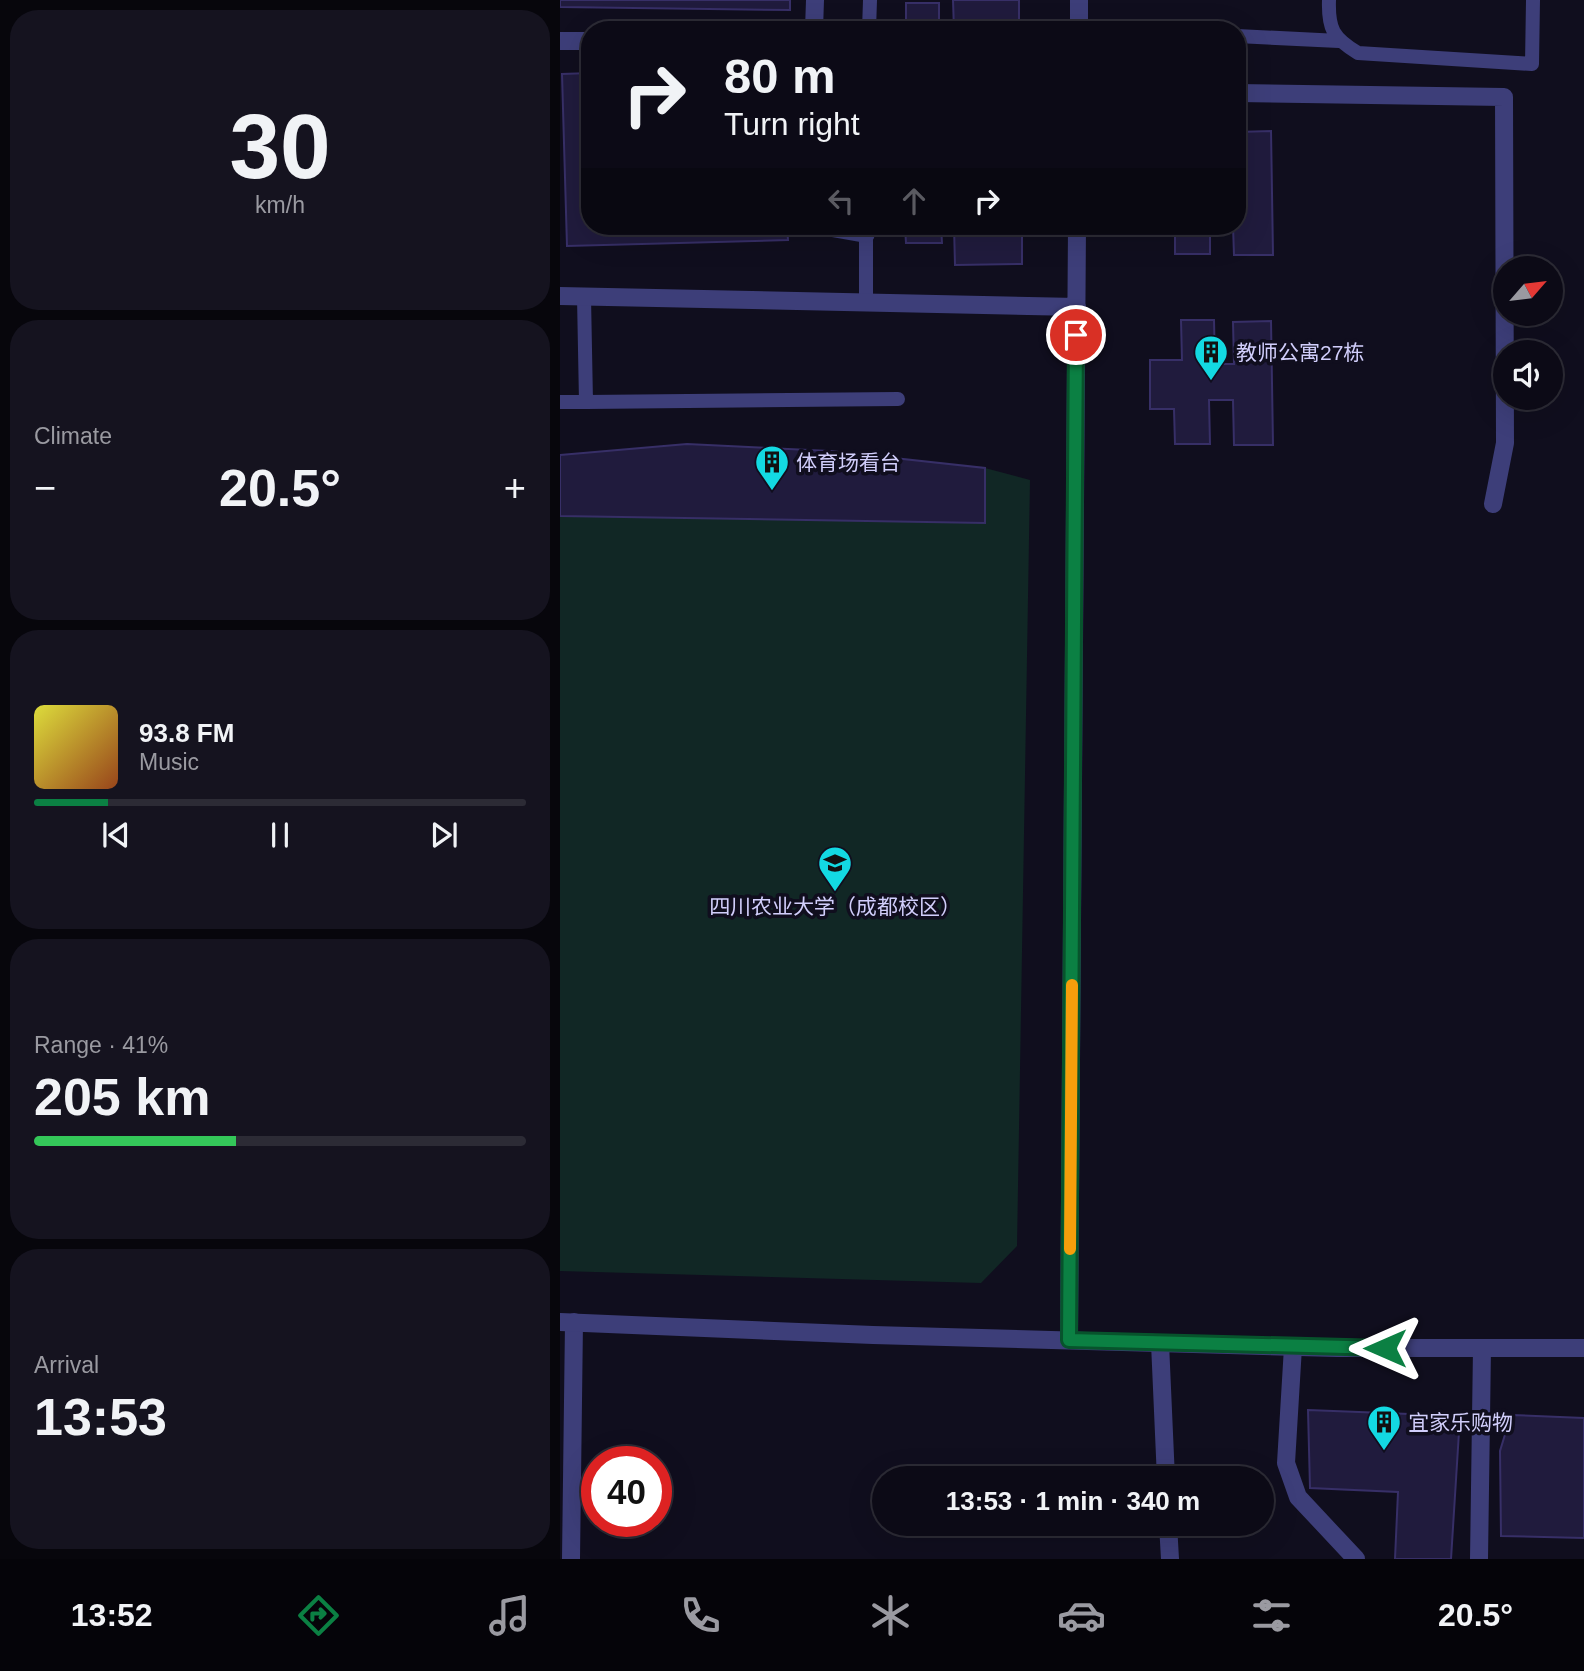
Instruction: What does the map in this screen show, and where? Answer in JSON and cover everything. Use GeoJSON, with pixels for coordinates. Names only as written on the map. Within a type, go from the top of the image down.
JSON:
{"type":"FeatureCollection","features":[{"type":"Feature","properties":{"kind":"street"},"geometry":{"type":"LineString","coordinates":[[814,21],[815,0]]}},
{"type":"Feature","properties":{"kind":"street"},"geometry":{"type":"LineString","coordinates":[[1079,0],[1079,21]]}},
{"type":"Feature","properties":{"kind":"street"},"geometry":{"type":"LineString","coordinates":[[560,41],[581,41]]}},
{"type":"Feature","properties":{"kind":"street"},"geometry":{"type":"LineString","coordinates":[[1246,93],[1504,97],[1505,443],[1493,504]]}},
{"type":"Feature","properties":{"kind":"street"},"geometry":{"type":"LineString","coordinates":[[1069,1340],[1077,235]]}},
{"type":"Feature","properties":{"kind":"street"},"geometry":{"type":"LineString","coordinates":[[560,296],[1077,307]]}},
{"type":"Feature","properties":{"kind":"street"},"geometry":{"type":"LineString","coordinates":[[571,1559],[567,1322],[1293,1347],[1584,1348]]}},
{"type":"Feature","properties":{"kind":"street"},"geometry":{"type":"LineString","coordinates":[[1160,1343],[1165,1466]]}},
{"type":"Feature","properties":{"kind":"street"},"geometry":{"type":"LineString","coordinates":[[1293,1347],[1286,1463],[1298,1497],[1356,1559]]}},
{"type":"Feature","properties":{"kind":"street"},"geometry":{"type":"LineString","coordinates":[[1479,1559],[1482,1348]]}},
{"type":"Feature","properties":{"kind":"street"},"geometry":{"type":"LineString","coordinates":[[1169,1536],[1170,1559]]}},
{"type":"Feature","properties":{"kind":"lane"},"geometry":{"type":"LineString","coordinates":[[869,21],[870,0]]}},
{"type":"Feature","properties":{"kind":"lane"},"geometry":{"type":"LineString","coordinates":[[1329,0],[1328,21],[1339,41],[1358,53],[1532,64],[1533,0]]}},
{"type":"Feature","properties":{"kind":"lane"},"geometry":{"type":"LineString","coordinates":[[1246,36],[1339,41]]}},
{"type":"Feature","properties":{"kind":"lane"},"geometry":{"type":"LineString","coordinates":[[866,235],[866,304]]}},
{"type":"Feature","properties":{"kind":"lane"},"geometry":{"type":"LineString","coordinates":[[584,297],[586,402]]}},
{"type":"Feature","properties":{"kind":"lane"},"geometry":{"type":"LineString","coordinates":[[560,402],[898,399]]}},
{"type":"Feature","properties":{"kind":"green space"},"geometry":{"type":"Polygon","coordinates":[[[985,468],[1030,480],[1017,1246],[981,1283],[560,1271],[560,516],[985,523],[985,468]]]}},
{"type":"Feature","properties":{"kind":"building"},"geometry":{"type":"Polygon","coordinates":[[[560,0],[790,0],[790,10],[560,7],[560,0]]]}},
{"type":"Feature","properties":{"kind":"building"},"geometry":{"type":"Polygon","coordinates":[[[953,0],[1019,0],[1019,21],[954,21],[953,0]]]}},
{"type":"Feature","properties":{"kind":"building"},"geometry":{"type":"Polygon","coordinates":[[[906,3],[939,3],[939,21],[906,21],[906,3]]]}},
{"type":"Feature","properties":{"kind":"building"},"geometry":{"type":"Polygon","coordinates":[[[581,73],[581,235],[788,235],[788,240],[567,246],[562,74],[581,73]]]}},
{"type":"Feature","properties":{"kind":"building"},"geometry":{"type":"Polygon","coordinates":[[[1271,131],[1273,255],[1234,255],[1233,235],[1246,235],[1246,132],[1271,131]]]}},
{"type":"Feature","properties":{"kind":"building"},"geometry":{"type":"Polygon","coordinates":[[[906,235],[942,235],[942,243],[906,243],[906,235]]]}},
{"type":"Feature","properties":{"kind":"building"},"geometry":{"type":"Polygon","coordinates":[[[954,235],[1022,235],[1022,264],[955,265],[954,235]]]}},
{"type":"Feature","properties":{"kind":"building"},"geometry":{"type":"Polygon","coordinates":[[[1175,235],[1210,235],[1210,254],[1175,254],[1175,235]]]}},
{"type":"Feature","properties":{"kind":"building","name":"教师公寓27栋"},"geometry":{"type":"Polygon","coordinates":[[[1181,320],[1214,320],[1215,364],[1234,364],[1233,322],[1271,321],[1273,445],[1234,445],[1233,400],[1209,400],[1210,444],[1175,444],[1174,409],[1150,409],[1150,360],[1182,360],[1181,320]]]}},
{"type":"Feature","properties":{"kind":"building","name":"体育场看台"},"geometry":{"type":"Polygon","coordinates":[[[687,444],[830,451],[985,468],[985,523],[560,516],[560,455],[687,444]]]}},
{"type":"Feature","properties":{"kind":"building","name":"宜家乐购物"},"geometry":{"type":"Polygon","coordinates":[[[1308,1410],[1460,1416],[1451,1559],[1395,1559],[1398,1492],[1310,1488],[1308,1410]]]}},
{"type":"Feature","properties":{"kind":"building"},"geometry":{"type":"Polygon","coordinates":[[[1511,1415],[1584,1418],[1584,1538],[1501,1536],[1500,1451],[1511,1415]]]}},
{"type":"Feature","properties":{"kind":"slow traffic"},"geometry":{"type":"LineString","coordinates":[[1070,1249],[1072,985]]}},
{"type":"Feature","properties":{"kind":"place","name":"教师公寓27栋"},"geometry":{"type":"Point","coordinates":[1211,382]}},
{"type":"Feature","properties":{"kind":"place","name":"体育场看台"},"geometry":{"type":"Point","coordinates":[772,492]}},
{"type":"Feature","properties":{"kind":"place","name":"四川农业大学（成都校区）"},"geometry":{"type":"Point","coordinates":[835,893]}},
{"type":"Feature","properties":{"kind":"place","name":"宜家乐购物"},"geometry":{"type":"Point","coordinates":[1384,1452]}},
{"type":"Feature","properties":{"kind":"route"},"geometry":{"type":"LineString","coordinates":[[1076,335],[1069,1340],[1385,1348]]}}]}
